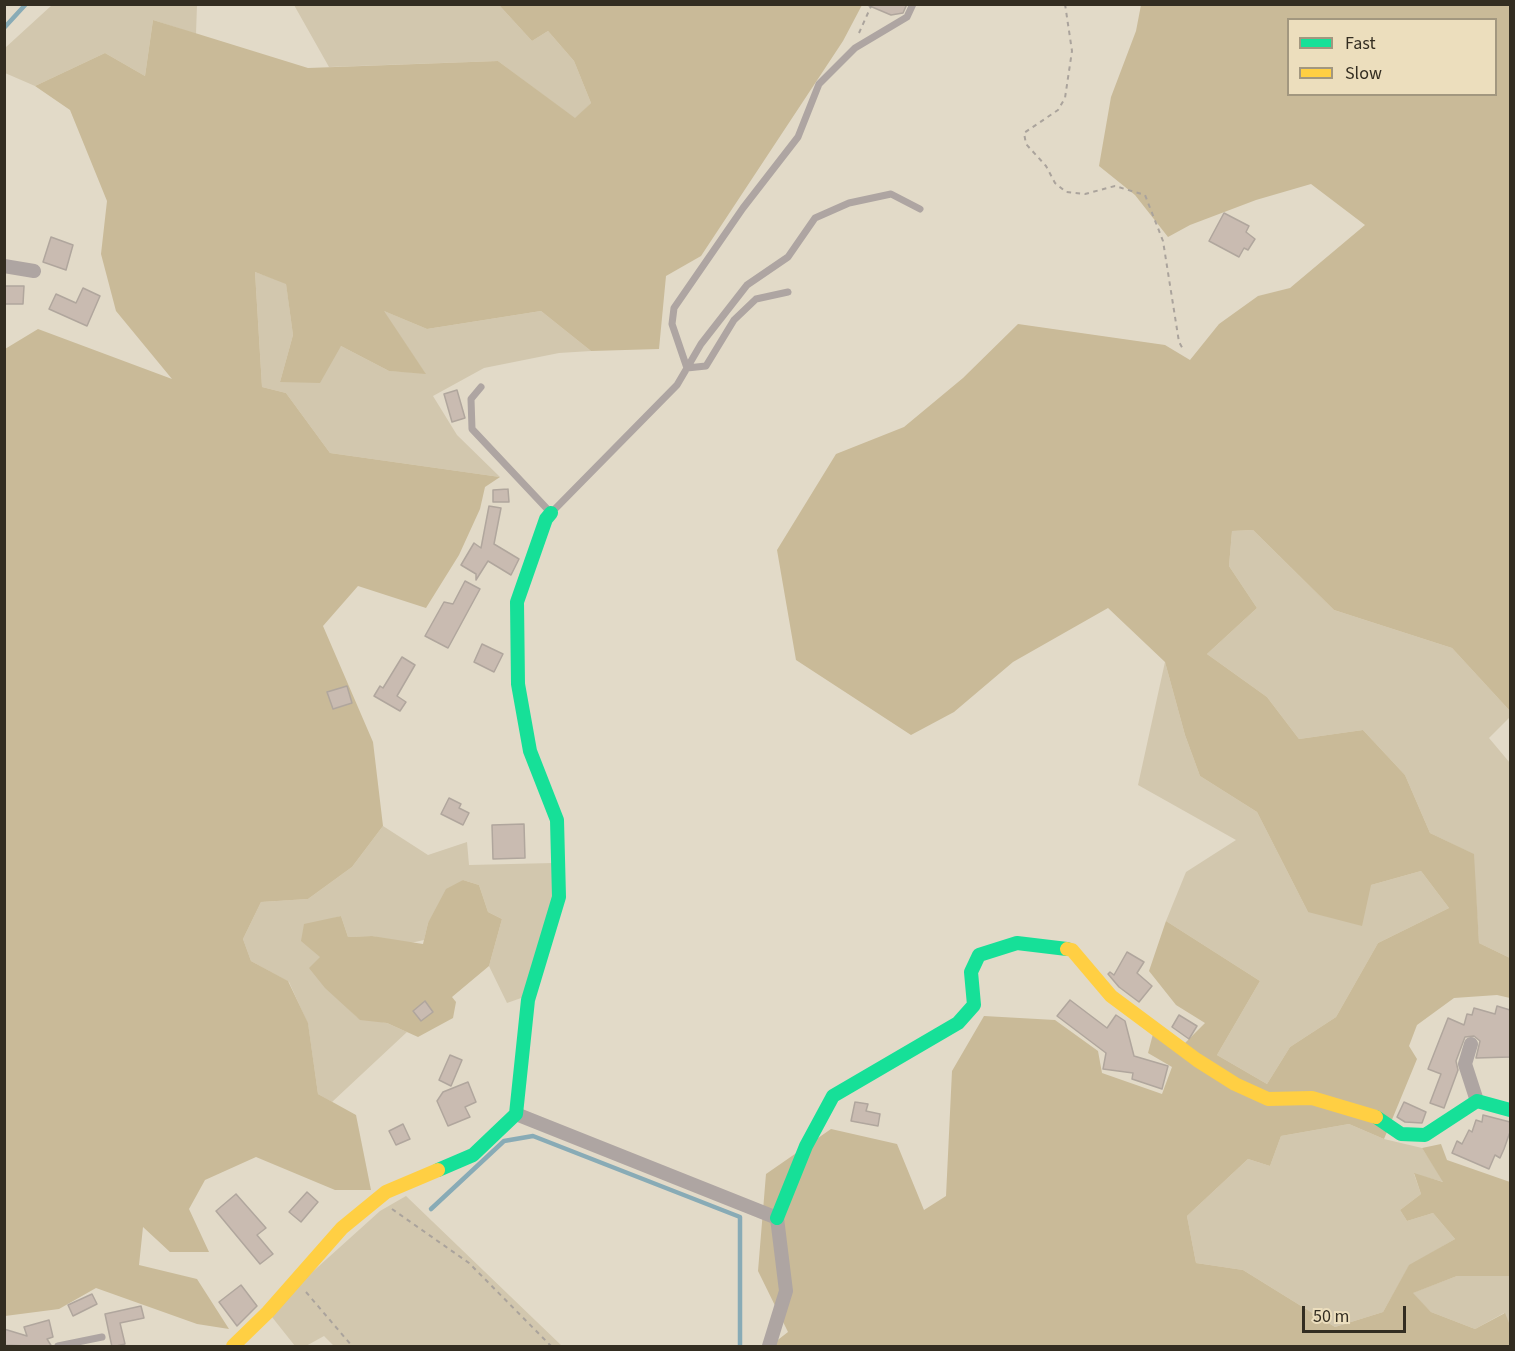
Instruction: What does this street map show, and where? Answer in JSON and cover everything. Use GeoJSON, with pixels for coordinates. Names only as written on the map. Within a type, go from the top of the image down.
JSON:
{"type":"FeatureCollection","features":[{"type":"Feature","properties":{"kind":"street"},"geometry":{"type":"LineString","coordinates":[[4,266],[34,271]]}},
{"type":"Feature","properties":{"kind":"street"},"geometry":{"type":"LineString","coordinates":[[233,1347],[268,1312],[342,1228],[378,1198],[386,1192],[473,1155],[516,1114],[528,1000],[559,897],[557,820],[530,751],[518,684],[517,602],[546,519],[551,513]]}},
{"type":"Feature","properties":{"kind":"street"},"geometry":{"type":"LineString","coordinates":[[769,1347],[786,1292],[777,1218],[806,1146],[833,1096],[958,1023],[974,1005],[971,972],[980,955],[1017,943],[1072,950],[1111,996],[1197,1060],[1235,1084],[1268,1099],[1312,1098],[1377,1117],[1401,1134],[1425,1135],[1477,1101],[1510,1110]]}},
{"type":"Feature","properties":{"kind":"street"},"geometry":{"type":"LineString","coordinates":[[1471,1044],[1465,1064],[1477,1101]]}},
{"type":"Feature","properties":{"kind":"street"},"geometry":{"type":"LineString","coordinates":[[516,1114],[777,1218]]}},
{"type":"Feature","properties":{"kind":"lane"},"geometry":{"type":"LineString","coordinates":[[687,368],[672,324],[674,308],[743,208],[798,137],[819,84],[855,48],[907,16],[913,4]]}},
{"type":"Feature","properties":{"kind":"lane"},"geometry":{"type":"LineString","coordinates":[[481,387],[471,399],[472,429],[551,513],[677,385],[719,319],[747,285],[788,257],[814,219],[849,203],[891,194],[920,209]]}},
{"type":"Feature","properties":{"kind":"lane"},"geometry":{"type":"LineString","coordinates":[[687,368],[706,366],[734,320],[756,299],[788,292]]}},
{"type":"Feature","properties":{"kind":"lane"},"geometry":{"type":"LineString","coordinates":[[58,1347],[102,1337]]}},
{"type":"Feature","properties":{"kind":"path"},"geometry":{"type":"LineString","coordinates":[[855,48],[863,21],[872,4]]}},
{"type":"Feature","properties":{"kind":"path"},"geometry":{"type":"LineString","coordinates":[[1065,4],[1072,51],[1065,98],[1058,110],[1024,134],[1026,144],[1046,166],[1055,183],[1066,192],[1085,194],[1115,186],[1145,195],[1163,241],[1179,342],[1184,351]]}},
{"type":"Feature","properties":{"kind":"path"},"geometry":{"type":"LineString","coordinates":[[378,1198],[469,1263],[551,1347]]}},
{"type":"Feature","properties":{"kind":"path"},"geometry":{"type":"LineString","coordinates":[[297,1280],[352,1347]]}},
{"type":"Feature","properties":{"kind":"shaded area"},"geometry":{"type":"Polygon","coordinates":[[[52,5],[197,5],[196,34],[153,20],[145,76],[105,53],[35,86],[5,73],[5,48],[52,5]]]}},
{"type":"Feature","properties":{"kind":"shaded area"},"geometry":{"type":"Polygon","coordinates":[[[294,5],[499,5],[532,41],[548,31],[574,61],[591,103],[575,119],[498,61],[329,67],[294,5]]]}},
{"type":"Feature","properties":{"kind":"shaded area"},"geometry":{"type":"Polygon","coordinates":[[[499,5],[862,5],[843,41],[701,256],[666,276],[659,349],[591,351],[541,311],[427,329],[384,311],[426,374],[389,371],[341,346],[320,383],[280,382],[293,335],[286,284],[255,272],[262,387],[286,393],[330,453],[500,477],[485,487],[480,509],[459,555],[426,608],[358,586],[323,626],[373,742],[383,826],[352,867],[308,899],[261,902],[243,939],[251,961],[288,981],[308,1023],[318,1094],[356,1115],[371,1190],[335,1190],[256,1157],[205,1180],[189,1209],[209,1252],[170,1252],[143,1227],[139,1265],[197,1279],[229,1329],[197,1324],[96,1288],[59,1309],[5,1316],[5,349],[38,329],[172,379],[116,311],[101,254],[107,201],[70,110],[35,86],[105,53],[145,76],[153,20],[308,68],[498,61],[575,118],[591,103],[574,61],[548,31],[532,41],[499,5]]]}},
{"type":"Feature","properties":{"kind":"shaded area"},"geometry":{"type":"Polygon","coordinates":[[[1141,5],[1510,5],[1510,711],[1452,648],[1334,610],[1253,530],[1232,531],[1229,566],[1257,608],[1207,654],[1267,697],[1299,739],[1363,730],[1405,775],[1430,833],[1474,854],[1479,943],[1510,958],[1510,998],[1497,995],[1454,998],[1417,1025],[1409,1046],[1417,1059],[1384,1139],[1349,1124],[1281,1136],[1270,1166],[1248,1159],[1187,1216],[1196,1263],[1243,1270],[1335,1327],[1383,1312],[1409,1265],[1455,1239],[1433,1213],[1407,1221],[1400,1210],[1421,1194],[1414,1173],[1443,1182],[1422,1148],[1441,1144],[1447,1160],[1510,1182],[1510,1276],[1457,1276],[1413,1293],[1431,1312],[1475,1329],[1505,1313],[1510,1325],[1510,1346],[770,1346],[788,1332],[758,1271],[766,1174],[831,1129],[897,1144],[924,1210],[946,1196],[952,1071],[984,1016],[1055,1020],[1098,1051],[1102,1073],[1162,1094],[1172,1067],[1148,1053],[1153,1034],[1185,1043],[1205,1023],[1176,1005],[1149,971],[1166,921],[1260,981],[1217,1055],[1267,1084],[1290,1047],[1336,1017],[1378,943],[1449,908],[1421,871],[1371,885],[1362,926],[1308,912],[1257,812],[1200,776],[1185,735],[1165,662],[1108,608],[1013,662],[954,712],[911,735],[796,660],[777,550],[836,454],[904,427],[963,378],[1018,324],[1165,345],[1190,360],[1219,324],[1258,296],[1290,288],[1365,225],[1311,184],[1256,200],[1190,225],[1168,237],[1135,195],[1099,166],[1111,97],[1136,31],[1141,5]]]}},
{"type":"Feature","properties":{"kind":"shaded area"},"geometry":{"type":"Polygon","coordinates":[[[255,272],[286,283],[293,335],[280,382],[341,346],[389,371],[425,373],[382,310],[427,329],[541,311],[591,351],[559,353],[484,368],[433,396],[457,435],[500,477],[330,453],[286,393],[262,387],[255,272]]]}},
{"type":"Feature","properties":{"kind":"shaded area"},"geometry":{"type":"Polygon","coordinates":[[[1253,530],[1334,610],[1452,648],[1510,711],[1510,717],[1489,738],[1510,763],[1510,958],[1479,943],[1473,854],[1430,833],[1405,775],[1363,730],[1299,739],[1267,697],[1207,654],[1257,608],[1229,566],[1232,531],[1253,530]]]}},
{"type":"Feature","properties":{"kind":"shaded area"},"geometry":{"type":"Polygon","coordinates":[[[1165,662],[1185,735],[1200,776],[1257,812],[1308,912],[1371,885],[1421,871],[1449,908],[1378,943],[1336,1017],[1290,1047],[1267,1084],[1217,1055],[1260,981],[1166,921],[1186,872],[1236,840],[1138,785],[1165,662]]]}},
{"type":"Feature","properties":{"kind":"shaded area"},"geometry":{"type":"Polygon","coordinates":[[[383,826],[428,855],[467,842],[469,865],[553,863],[554,895],[524,997],[507,1003],[489,966],[502,919],[488,912],[479,885],[463,880],[428,923],[424,940],[406,944],[372,936],[348,937],[341,916],[328,920],[320,957],[342,1002],[357,1017],[387,1023],[407,1032],[332,1102],[318,1094],[308,1024],[289,982],[251,961],[243,939],[261,902],[308,899],[352,867],[383,826]]]}},
{"type":"Feature","properties":{"kind":"shaded area"},"geometry":{"type":"Polygon","coordinates":[[[463,880],[479,885],[488,912],[502,919],[489,966],[452,997],[456,1002],[453,1018],[418,1037],[387,1023],[360,1020],[325,988],[309,968],[320,957],[301,941],[304,924],[341,916],[348,937],[372,936],[423,944],[428,923],[446,889],[463,880]]]}},
{"type":"Feature","properties":{"kind":"shaded area"},"geometry":{"type":"Polygon","coordinates":[[[1349,1124],[1384,1139],[1422,1148],[1444,1182],[1414,1174],[1421,1194],[1400,1210],[1407,1221],[1433,1213],[1455,1239],[1409,1266],[1383,1312],[1335,1327],[1243,1270],[1196,1263],[1187,1216],[1248,1159],[1270,1166],[1281,1136],[1349,1124]]]}},
{"type":"Feature","properties":{"kind":"shaded area"},"geometry":{"type":"Polygon","coordinates":[[[406,1196],[562,1346],[334,1346],[324,1336],[306,1346],[295,1346],[268,1312],[380,1211],[406,1196]]]}},
{"type":"Feature","properties":{"kind":"shaded area"},"geometry":{"type":"Polygon","coordinates":[[[1504,1274],[1510,1276],[1510,1325],[1504,1313],[1475,1329],[1431,1312],[1412,1293],[1457,1276],[1504,1274]]]}},
{"type":"Feature","properties":{"kind":"building"},"geometry":{"type":"Polygon","coordinates":[[[865,4],[907,4],[903,13],[891,15],[865,4]]]}},
{"type":"Feature","properties":{"kind":"building"},"geometry":{"type":"Polygon","coordinates":[[[1224,213],[1249,226],[1246,232],[1255,239],[1248,250],[1244,248],[1239,257],[1209,241],[1224,213]]]}},
{"type":"Feature","properties":{"kind":"building"},"geometry":{"type":"Polygon","coordinates":[[[51,237],[73,245],[66,270],[43,262],[51,237]]]}},
{"type":"Feature","properties":{"kind":"building"},"geometry":{"type":"Polygon","coordinates":[[[4,286],[24,286],[23,304],[4,304],[4,286]]]}},
{"type":"Feature","properties":{"kind":"building"},"geometry":{"type":"Polygon","coordinates":[[[83,288],[100,296],[87,326],[49,309],[56,294],[76,303],[83,288]]]}},
{"type":"Feature","properties":{"kind":"building"},"geometry":{"type":"Polygon","coordinates":[[[457,390],[465,418],[452,422],[444,394],[457,390]]]}},
{"type":"Feature","properties":{"kind":"building"},"geometry":{"type":"Polygon","coordinates":[[[508,489],[509,502],[493,502],[493,490],[508,489]]]}},
{"type":"Feature","properties":{"kind":"building"},"geometry":{"type":"Polygon","coordinates":[[[489,506],[501,508],[494,544],[519,559],[511,575],[488,561],[476,580],[476,574],[461,565],[474,543],[481,548],[489,506]]]}},
{"type":"Feature","properties":{"kind":"building"},"geometry":{"type":"Polygon","coordinates":[[[465,581],[480,589],[448,648],[425,636],[444,602],[453,604],[465,581]]]}},
{"type":"Feature","properties":{"kind":"building"},"geometry":{"type":"Polygon","coordinates":[[[482,644],[503,654],[494,672],[474,662],[482,644]]]}},
{"type":"Feature","properties":{"kind":"building"},"geometry":{"type":"Polygon","coordinates":[[[402,657],[415,665],[397,696],[406,702],[400,711],[374,696],[380,686],[383,688],[402,657]]]}},
{"type":"Feature","properties":{"kind":"building"},"geometry":{"type":"Polygon","coordinates":[[[347,686],[352,703],[333,709],[327,692],[347,686]]]}},
{"type":"Feature","properties":{"kind":"building"},"geometry":{"type":"Polygon","coordinates":[[[449,798],[461,804],[459,808],[469,813],[463,825],[441,814],[449,798]]]}},
{"type":"Feature","properties":{"kind":"building"},"geometry":{"type":"Polygon","coordinates":[[[524,824],[525,858],[493,859],[492,825],[524,824]]]}},
{"type":"Feature","properties":{"kind":"building"},"geometry":{"type":"Polygon","coordinates":[[[1127,952],[1144,962],[1137,973],[1152,986],[1139,1002],[1119,987],[1108,974],[1110,972],[1114,975],[1127,952]]]}},
{"type":"Feature","properties":{"kind":"building"},"geometry":{"type":"Polygon","coordinates":[[[1070,1000],[1107,1028],[1116,1015],[1125,1021],[1134,1056],[1168,1066],[1162,1089],[1132,1079],[1133,1073],[1103,1069],[1106,1053],[1057,1016],[1070,1000]]]}},
{"type":"Feature","properties":{"kind":"building"},"geometry":{"type":"Polygon","coordinates":[[[425,1001],[433,1012],[421,1021],[413,1011],[425,1001]]]}},
{"type":"Feature","properties":{"kind":"building"},"geometry":{"type":"Polygon","coordinates":[[[1497,1006],[1510,1010],[1510,1057],[1476,1058],[1480,1041],[1474,1036],[1465,1037],[1456,1061],[1458,1070],[1444,1108],[1430,1103],[1441,1074],[1428,1069],[1448,1018],[1464,1025],[1467,1014],[1472,1015],[1474,1008],[1495,1014],[1497,1006]]]}},
{"type":"Feature","properties":{"kind":"building"},"geometry":{"type":"Polygon","coordinates":[[[1179,1015],[1197,1026],[1189,1039],[1172,1027],[1179,1015]]]}},
{"type":"Feature","properties":{"kind":"building"},"geometry":{"type":"Polygon","coordinates":[[[450,1055],[462,1060],[451,1086],[439,1080],[450,1055]]]}},
{"type":"Feature","properties":{"kind":"building"},"geometry":{"type":"Polygon","coordinates":[[[468,1082],[476,1102],[465,1107],[470,1117],[448,1126],[437,1101],[443,1092],[468,1082]]]}},
{"type":"Feature","properties":{"kind":"building"},"geometry":{"type":"Polygon","coordinates":[[[855,1102],[868,1104],[866,1111],[880,1114],[878,1126],[851,1121],[855,1102]]]}},
{"type":"Feature","properties":{"kind":"building"},"geometry":{"type":"Polygon","coordinates":[[[1404,1102],[1426,1112],[1422,1123],[1405,1122],[1397,1117],[1404,1102]]]}},
{"type":"Feature","properties":{"kind":"building"},"geometry":{"type":"Polygon","coordinates":[[[1483,1115],[1510,1122],[1510,1132],[1500,1158],[1495,1155],[1489,1169],[1452,1153],[1457,1141],[1462,1144],[1469,1130],[1472,1132],[1476,1120],[1482,1122],[1483,1115]]]}},
{"type":"Feature","properties":{"kind":"building"},"geometry":{"type":"Polygon","coordinates":[[[403,1124],[410,1139],[396,1145],[389,1131],[403,1124]]]}},
{"type":"Feature","properties":{"kind":"building"},"geometry":{"type":"Polygon","coordinates":[[[307,1192],[318,1202],[301,1222],[289,1212],[307,1192]]]}},
{"type":"Feature","properties":{"kind":"building"},"geometry":{"type":"Polygon","coordinates":[[[236,1194],[266,1228],[257,1235],[273,1254],[260,1264],[216,1211],[236,1194]]]}},
{"type":"Feature","properties":{"kind":"building"},"geometry":{"type":"Polygon","coordinates":[[[241,1285],[257,1306],[237,1326],[219,1302],[241,1285]]]}},
{"type":"Feature","properties":{"kind":"building"},"geometry":{"type":"Polygon","coordinates":[[[92,1294],[97,1304],[73,1316],[68,1305],[92,1294]]]}},
{"type":"Feature","properties":{"kind":"building"},"geometry":{"type":"Polygon","coordinates":[[[141,1306],[144,1318],[120,1323],[125,1344],[112,1347],[105,1314],[141,1306]]]}},
{"type":"Feature","properties":{"kind":"building"},"geometry":{"type":"Polygon","coordinates":[[[49,1320],[53,1337],[47,1339],[52,1347],[4,1345],[4,1329],[27,1336],[24,1327],[49,1320]]]}},
{"type":"Feature","properties":{"kind":"waterway"},"geometry":{"type":"LineString","coordinates":[[4,28],[26,4]]}},
{"type":"Feature","properties":{"kind":"waterway"},"geometry":{"type":"LineString","coordinates":[[431,1209],[504,1141],[533,1136],[740,1217],[740,1346]]}},
{"type":"Feature","properties":{"kind":"traffic: fast"},"geometry":{"type":"LineString","coordinates":[[438,1170],[473,1155],[516,1114],[528,1000],[559,897],[557,820],[530,751],[518,684],[517,602],[546,519],[551,513]]}},
{"type":"Feature","properties":{"kind":"traffic: fast"},"geometry":{"type":"LineString","coordinates":[[777,1218],[806,1146],[833,1096],[958,1023],[974,1005],[971,972],[979,955],[1017,943],[1067,949]]}},
{"type":"Feature","properties":{"kind":"traffic: fast"},"geometry":{"type":"LineString","coordinates":[[1376,1117],[1401,1134],[1425,1135],[1477,1101],[1510,1110]]}},
{"type":"Feature","properties":{"kind":"traffic: slow"},"geometry":{"type":"LineString","coordinates":[[1067,949],[1072,950],[1111,996],[1197,1060],[1235,1084],[1268,1099],[1312,1098],[1376,1117]]}},
{"type":"Feature","properties":{"kind":"traffic: slow"},"geometry":{"type":"LineString","coordinates":[[233,1346],[268,1312],[342,1228],[386,1192],[438,1170]]}}]}
